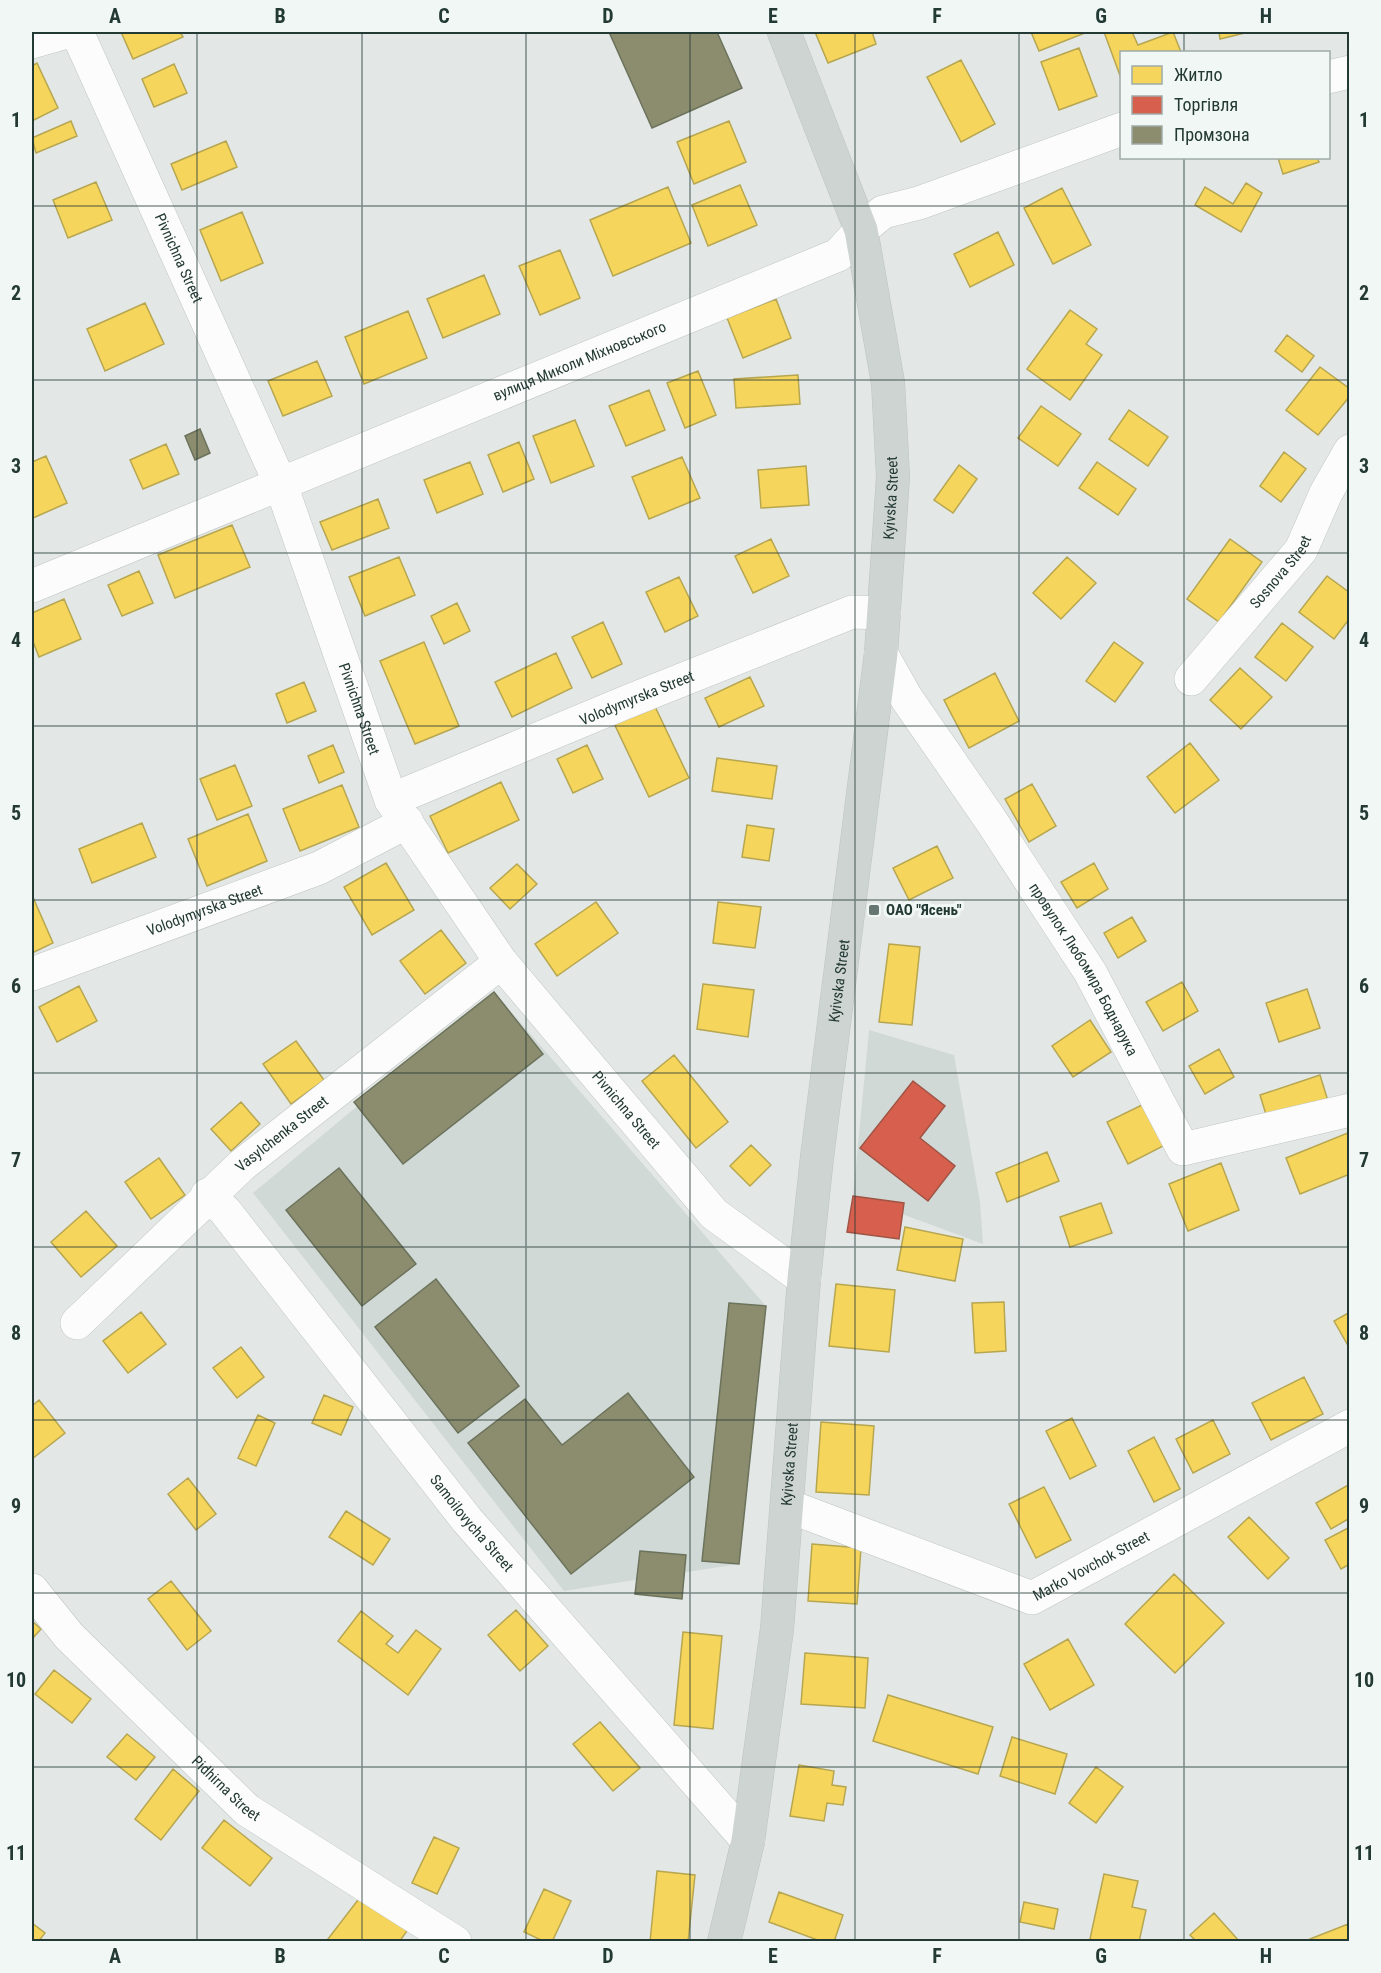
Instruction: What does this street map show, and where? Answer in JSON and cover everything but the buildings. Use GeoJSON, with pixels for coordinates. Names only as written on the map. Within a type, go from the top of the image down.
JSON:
{"type":"FeatureCollection","features":[{"type":"Feature","properties":{"kind":"main road","name":"Kyivska Street"},"geometry":{"type":"LineString","coordinates":[[724,1941],[748,1841],[777,1629],[804,1279],[817,1157],[881,653],[893,477],[888,383],[861,230],[784,32]]}},
{"type":"Feature","properties":{"kind":"street"},"geometry":{"type":"LineString","coordinates":[[32,42],[67,32]]}},
{"type":"Feature","properties":{"kind":"street","name":"Pivnichna Street"},"geometry":{"type":"LineString","coordinates":[[77,32],[281,485],[399,811],[501,962],[714,1214],[804,1279]]}},
{"type":"Feature","properties":{"kind":"street"},"geometry":{"type":"LineString","coordinates":[[1330,77],[1350,72]]}},
{"type":"Feature","properties":{"kind":"street","name":"вулиця Миколи Міхновського"},"geometry":{"type":"LineString","coordinates":[[32,586],[838,255],[861,230],[883,212],[919,203],[1120,130]]}},
{"type":"Feature","properties":{"kind":"street","name":"Sosnova Street"},"geometry":{"type":"LineString","coordinates":[[1191,679],[1301,550],[1326,493],[1350,451]]}},
{"type":"Feature","properties":{"kind":"street","name":"Volodymyrska Street"},"geometry":{"type":"LineString","coordinates":[[32,974],[319,868],[399,811],[629,701],[852,612],[884,614]]}},
{"type":"Feature","properties":{"kind":"street","name":"провулок Любомира Боднарука"},"geometry":{"type":"LineString","coordinates":[[881,653],[907,699],[990,819],[1090,972],[1183,1149],[1350,1110]]}},
{"type":"Feature","properties":{"kind":"street","name":"Vasylchenka Street"},"geometry":{"type":"LineString","coordinates":[[77,1323],[207,1196],[242,1165],[501,962]]}},
{"type":"Feature","properties":{"kind":"street","name":"Samoilovycha Street"},"geometry":{"type":"LineString","coordinates":[[207,1196],[225,1211],[467,1520],[748,1841]]}},
{"type":"Feature","properties":{"kind":"street","name":"Marko Vovchok Street"},"geometry":{"type":"LineString","coordinates":[[788,1506],[1032,1598],[1350,1426]]}},
{"type":"Feature","properties":{"kind":"street","name":"Pidhirna Street"},"geometry":{"type":"LineString","coordinates":[[32,1590],[69,1636],[248,1810],[455,1941]]}},
{"type":"Feature","properties":{"kind":"shaded area"},"geometry":{"type":"Polygon","coordinates":[[[494,992],[766,1306],[739,1564],[564,1591],[253,1193],[494,992]]]}},
{"type":"Feature","properties":{"kind":"shaded area"},"geometry":{"type":"Polygon","coordinates":[[[869,1030],[954,1055],[980,1202],[983,1244],[853,1196],[869,1030]]]}},
{"type":"Feature","properties":{"kind":"place","name":"ОАО \"Ясень\""},"geometry":{"type":"Point","coordinates":[874,910]}}]}
